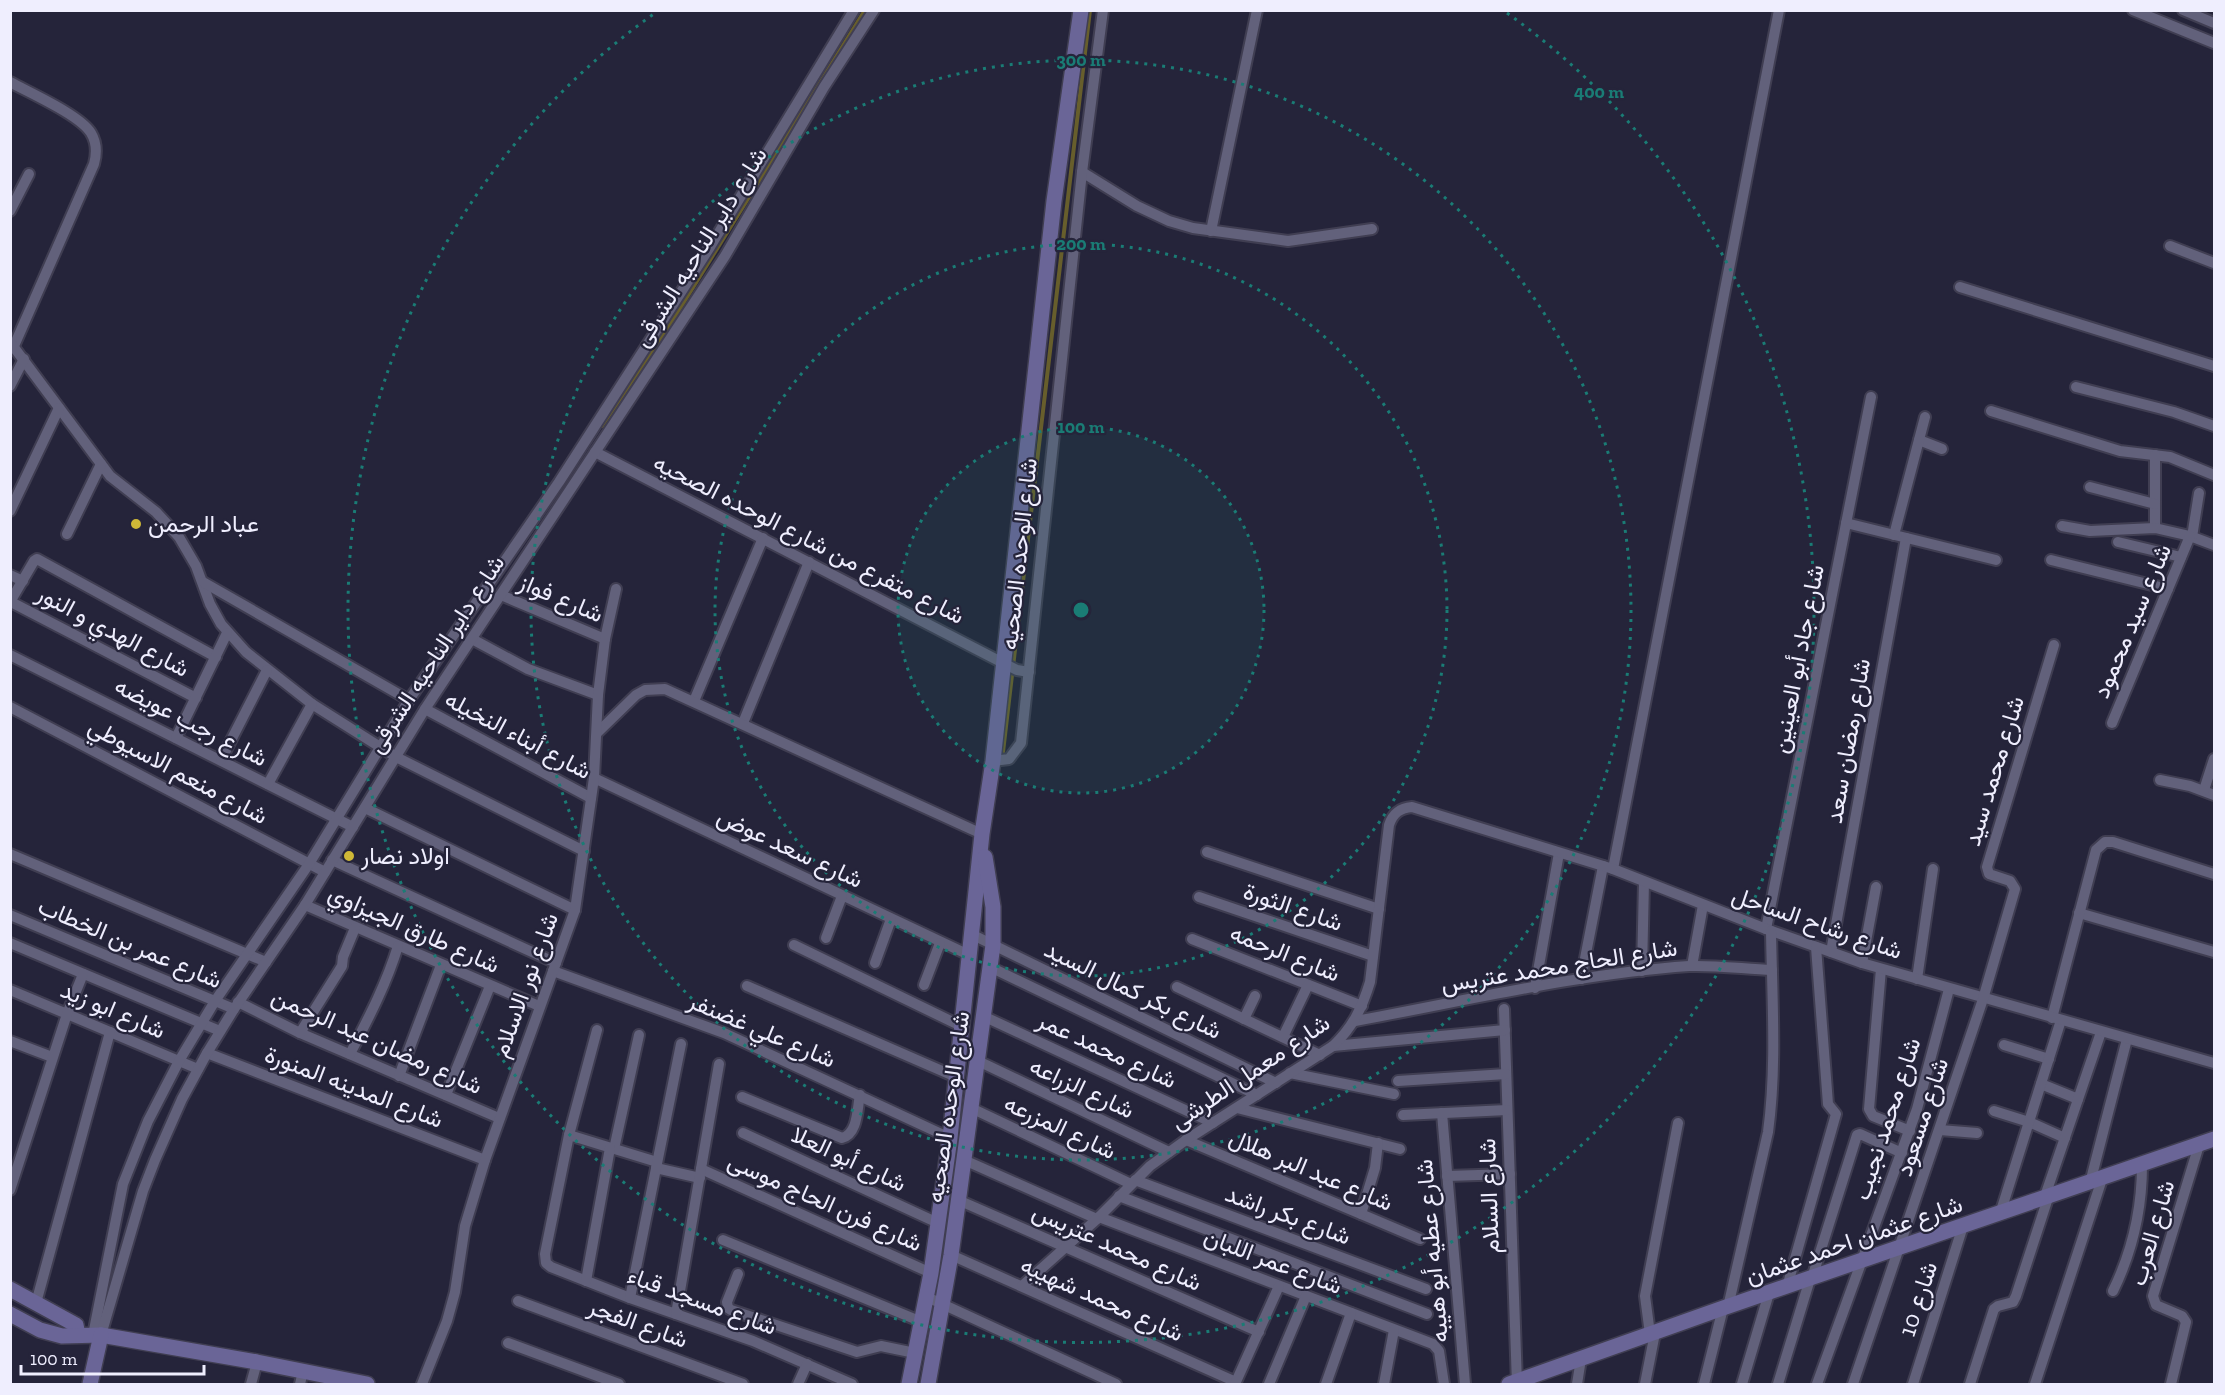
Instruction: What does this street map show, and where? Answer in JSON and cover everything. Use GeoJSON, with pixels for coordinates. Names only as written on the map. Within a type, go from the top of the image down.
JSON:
{"type":"FeatureCollection","features":[{"type":"Feature","properties":{"kind":"street","name":"شارع داير الناحيه الشرقى"},"geometry":{"type":"LineString","coordinates":[[90,1384],[96,1351],[91,1335],[123,1184],[148,1121],[179,1061],[215,1002],[338,819],[410,700],[559,482],[710,247],[854,10]]}},
{"type":"Feature","properties":{"kind":"street","name":"شارع داير الناحيه الشرقى"},"geometry":{"type":"LineString","coordinates":[[91,1335],[168,1129],[220,1031],[325,872],[424,709],[725,256],[824,87],[874,10]]}},
{"type":"Feature","properties":{"kind":"street","name":"شارع الوحده الصحيه"},"geometry":{"type":"LineString","coordinates":[[909,1384],[931,1273],[950,1138],[982,834],[1009,666],[1054,201],[1081,10]]}},
{"type":"Feature","properties":{"kind":"street","name":"شارع الوحده الصحيه"},"geometry":{"type":"LineString","coordinates":[[993,761],[1009,759],[1021,743],[1082,172],[1103,10]]}},
{"type":"Feature","properties":{"kind":"street"},"geometry":{"type":"LineString","coordinates":[[1211,231],[1257,10]]}},
{"type":"Feature","properties":{"kind":"street"},"geometry":{"type":"LineString","coordinates":[[1581,979],[1608,868],[1779,10]]}},
{"type":"Feature","properties":{"kind":"street"},"geometry":{"type":"LineString","coordinates":[[2133,10],[2214,43]]}},
{"type":"Feature","properties":{"kind":"street"},"geometry":{"type":"LineString","coordinates":[[2183,10],[2214,23]]}},
{"type":"Feature","properties":{"kind":"street"},"geometry":{"type":"LineString","coordinates":[[10,82],[79,121],[91,133],[96,148],[94,164],[12,344],[59,408],[116,482],[143,500],[168,524],[188,551],[203,582],[210,604],[227,633],[267,670],[312,704],[380,748],[584,851]]}},
{"type":"Feature","properties":{"kind":"street"},"geometry":{"type":"LineString","coordinates":[[1082,172],[1124,199],[1185,226],[1288,242],[1372,228]]}},
{"type":"Feature","properties":{"kind":"street"},"geometry":{"type":"LineString","coordinates":[[10,211],[29,174]]}},
{"type":"Feature","properties":{"kind":"street"},"geometry":{"type":"LineString","coordinates":[[2170,246],[2214,263]]}},
{"type":"Feature","properties":{"kind":"street"},"geometry":{"type":"LineString","coordinates":[[1960,287],[2214,366]]}},
{"type":"Feature","properties":{"kind":"street"},"geometry":{"type":"LineString","coordinates":[[10,386],[24,359]]}},
{"type":"Feature","properties":{"kind":"street"},"geometry":{"type":"LineString","coordinates":[[2076,387],[2174,412],[2214,426]]}},
{"type":"Feature","properties":{"kind":"street","name":"شارع جاد أبو العينين"},"geometry":{"type":"LineString","coordinates":[[1704,1384],[1726,1307],[1768,1132],[1772,1105],[1772,970],[1768,930],[1871,397]]}},
{"type":"Feature","properties":{"kind":"street"},"geometry":{"type":"LineString","coordinates":[[10,511],[59,408]]}},
{"type":"Feature","properties":{"kind":"street"},"geometry":{"type":"LineString","coordinates":[[1991,411],[2121,451],[2170,457],[2214,475]]}},
{"type":"Feature","properties":{"kind":"street"},"geometry":{"type":"LineString","coordinates":[[1894,535],[1925,417]]}},
{"type":"Feature","properties":{"kind":"street"},"geometry":{"type":"LineString","coordinates":[[1919,440],[1942,449]]}},
{"type":"Feature","properties":{"kind":"street","name":"شارع متفرع من شارع الوحده الصحيه"},"geometry":{"type":"LineString","coordinates":[[596,452],[1009,666],[1029,672]]}},
{"type":"Feature","properties":{"kind":"street"},"geometry":{"type":"LineString","coordinates":[[2155,455],[2156,528]]}},
{"type":"Feature","properties":{"kind":"street"},"geometry":{"type":"LineString","coordinates":[[67,534],[101,464]]}},
{"type":"Feature","properties":{"kind":"street"},"geometry":{"type":"LineString","coordinates":[[2090,487],[2155,504]]}},
{"type":"Feature","properties":{"kind":"street","name":"شارع سيد محمود"},"geometry":{"type":"LineString","coordinates":[[2112,723],[2191,536],[2199,493]]}},
{"type":"Feature","properties":{"kind":"street"},"geometry":{"type":"LineString","coordinates":[[1846,523],[1996,560]]}},
{"type":"Feature","properties":{"kind":"street"},"geometry":{"type":"LineString","coordinates":[[2062,526],[2090,531],[2156,528],[2191,536],[2214,545]]}},
{"type":"Feature","properties":{"kind":"street"},"geometry":{"type":"LineString","coordinates":[[694,701],[762,538]]}},
{"type":"Feature","properties":{"kind":"street","name":"شارع رمضان سعد"},"geometry":{"type":"LineString","coordinates":[[1831,952],[1906,538]]}},
{"type":"Feature","properties":{"kind":"street"},"geometry":{"type":"LineString","coordinates":[[2118,542],[2181,557]]}},
{"type":"Feature","properties":{"kind":"street"},"geometry":{"type":"LineString","coordinates":[[11,602],[34,561],[38,560],[216,657]]}},
{"type":"Feature","properties":{"kind":"street"},"geometry":{"type":"LineString","coordinates":[[2051,560],[2168,589]]}},
{"type":"Feature","properties":{"kind":"street"},"geometry":{"type":"LineString","coordinates":[[743,723],[809,562]]}},
{"type":"Feature","properties":{"kind":"street"},"geometry":{"type":"LineString","coordinates":[[10,576],[22,581]]}},
{"type":"Feature","properties":{"kind":"street"},"geometry":{"type":"LineString","coordinates":[[203,582],[410,700]]}},
{"type":"Feature","properties":{"kind":"street","name":"شارع نور الاسلام"},"geometry":{"type":"LineString","coordinates":[[422,1384],[447,1321],[455,1292],[465,1226],[485,1160],[575,910],[594,778],[598,695],[605,639],[616,589]]}},
{"type":"Feature","properties":{"kind":"street","name":"شارع فواز"},"geometry":{"type":"LineString","coordinates":[[501,595],[605,639]]}},
{"type":"Feature","properties":{"kind":"street","name":"شارع الهدي و النور"},"geometry":{"type":"LineString","coordinates":[[11,602],[196,698]]}},
{"type":"Feature","properties":{"kind":"street"},"geometry":{"type":"LineString","coordinates":[[176,738],[227,633]]}},
{"type":"Feature","properties":{"kind":"street"},"geometry":{"type":"LineString","coordinates":[[472,639],[528,669],[598,695]]}},
{"type":"Feature","properties":{"kind":"street","name":"شارع محمد سيد"},"geometry":{"type":"LineString","coordinates":[[1983,999],[2014,889],[2010,881],[1989,874],[1987,867],[2054,645]]}},
{"type":"Feature","properties":{"kind":"street","name":"شارع رجب عويضه"},"geometry":{"type":"LineString","coordinates":[[10,655],[353,827]]}},
{"type":"Feature","properties":{"kind":"street"},"geometry":{"type":"LineString","coordinates":[[220,760],[267,670]]}},
{"type":"Feature","properties":{"kind":"street"},"geometry":{"type":"LineString","coordinates":[[597,733],[636,695],[645,690],[665,689],[982,834]]}},
{"type":"Feature","properties":{"kind":"street"},"geometry":{"type":"LineString","coordinates":[[268,784],[312,704]]}},
{"type":"Feature","properties":{"kind":"street","name":"شارع منعم الاسيوطي"},"geometry":{"type":"LineString","coordinates":[[10,707],[325,872]]}},
{"type":"Feature","properties":{"kind":"street","name":"شارع أبناء النخيله"},"geometry":{"type":"LineString","coordinates":[[424,709],[591,798]]}},
{"type":"Feature","properties":{"kind":"street"},"geometry":{"type":"LineString","coordinates":[[2160,780],[2209,792],[2214,759]]}},
{"type":"Feature","properties":{"kind":"street","name":"شارع سعد عوض"},"geometry":{"type":"LineString","coordinates":[[594,778],[969,955]]}},
{"type":"Feature","properties":{"kind":"street","name":"شارع رشاح الساحل"},"geometry":{"type":"LineString","coordinates":[[1412,807],[1608,868],[1768,930],[1862,963],[2214,1063]]}},
{"type":"Feature","properties":{"kind":"street","name":"شارع معمل الطرشى"},"geometry":{"type":"LineString","coordinates":[[1022,1286],[1066,1248],[1133,1182],[1169,1152],[1333,1046],[1355,1021],[1370,982],[1391,819],[1400,810],[1412,807]]}},
{"type":"Feature","properties":{"kind":"street"},"geometry":{"type":"LineString","coordinates":[[365,808],[575,910]]}},
{"type":"Feature","properties":{"kind":"street","name":"شارع الوحده الصحيه"},"geometry":{"type":"LineString","coordinates":[[928,1384],[951,1255],[993,945],[993,907],[982,834]]}},
{"type":"Feature","properties":{"kind":"street"},"geometry":{"type":"LineString","coordinates":[[2000,1214],[2049,1059],[2079,913],[2096,850],[2104,842],[2113,842],[2214,874]]}},
{"type":"Feature","properties":{"kind":"street"},"geometry":{"type":"LineString","coordinates":[[1207,852],[1379,909]]}},
{"type":"Feature","properties":{"kind":"street"},"geometry":{"type":"LineString","coordinates":[[1535,988],[1559,853]]}},
{"type":"Feature","properties":{"kind":"street"},"geometry":{"type":"LineString","coordinates":[[10,854],[266,962]]}},
{"type":"Feature","properties":{"kind":"street","name":"شارع علي غضنفر"},"geometry":{"type":"LineString","coordinates":[[332,860],[554,967],[724,1033],[950,1138]]}},
{"type":"Feature","properties":{"kind":"street"},"geometry":{"type":"LineString","coordinates":[[1917,979],[1933,869]]}},
{"type":"Feature","properties":{"kind":"street"},"geometry":{"type":"LineString","coordinates":[[1642,971],[1644,882]]}},
{"type":"Feature","properties":{"kind":"street"},"geometry":{"type":"LineString","coordinates":[[1862,963],[1876,887]]}},
{"type":"Feature","properties":{"kind":"street"},"geometry":{"type":"LineString","coordinates":[[826,938],[842,896]]}},
{"type":"Feature","properties":{"kind":"street","name":"شارع الثورة"},"geometry":{"type":"LineString","coordinates":[[1199,897],[1373,956]]}},
{"type":"Feature","properties":{"kind":"street","name":"شارع طارق الجيزاوي"},"geometry":{"type":"LineString","coordinates":[[304,904],[539,1006]]}},
{"type":"Feature","properties":{"kind":"street"},"geometry":{"type":"LineString","coordinates":[[1692,966],[1703,904]]}},
{"type":"Feature","properties":{"kind":"street"},"geometry":{"type":"LineString","coordinates":[[2079,913],[2214,952]]}},
{"type":"Feature","properties":{"kind":"street","name":"شارع عمر بن الخطاب"},"geometry":{"type":"LineString","coordinates":[[10,915],[215,1002],[236,1006]]}},
{"type":"Feature","properties":{"kind":"street"},"geometry":{"type":"LineString","coordinates":[[875,963],[891,919]]}},
{"type":"Feature","properties":{"kind":"street"},"geometry":{"type":"LineString","coordinates":[[300,1033],[342,966],[343,957],[355,928]]}},
{"type":"Feature","properties":{"kind":"street","name":"شارع بكر كمال السيد"},"geometry":{"type":"LineString","coordinates":[[971,934],[1276,1083]]}},
{"type":"Feature","properties":{"kind":"street","name":"شارع الرحمه"},"geometry":{"type":"LineString","coordinates":[[1192,939],[1362,1006]]}},
{"type":"Feature","properties":{"kind":"street"},"geometry":{"type":"LineString","coordinates":[[10,943],[220,1031]]}},
{"type":"Feature","properties":{"kind":"street"},"geometry":{"type":"LineString","coordinates":[[924,985],[940,943]]}},
{"type":"Feature","properties":{"kind":"street"},"geometry":{"type":"LineString","coordinates":[[794,945],[962,1026]]}},
{"type":"Feature","properties":{"kind":"street"},"geometry":{"type":"LineString","coordinates":[[350,1054],[380,998],[398,946]]}},
{"type":"Feature","properties":{"kind":"street"},"geometry":{"type":"LineString","coordinates":[[1787,1287],[1836,1114],[1828,1104],[1816,947]]}},
{"type":"Feature","properties":{"kind":"street"},"geometry":{"type":"LineString","coordinates":[[399,1076],[441,964]]}},
{"type":"Feature","properties":{"kind":"street","name":"شارع الحاج محمد عتريس"},"geometry":{"type":"LineString","coordinates":[[1355,1021],[1581,979],[1642,971],[1692,966],[1772,970]]}},
{"type":"Feature","properties":{"kind":"street"},"geometry":{"type":"LineString","coordinates":[[990,967],[1257,1095]]}},
{"type":"Feature","properties":{"kind":"street"},"geometry":{"type":"LineString","coordinates":[[1881,969],[1869,1109],[1873,1116],[1910,1131]]}},
{"type":"Feature","properties":{"kind":"street"},"geometry":{"type":"LineString","coordinates":[[10,1190],[66,1014],[83,974]]}},
{"type":"Feature","properties":{"kind":"street"},"geometry":{"type":"LineString","coordinates":[[1283,1037],[1308,985]]}},
{"type":"Feature","properties":{"kind":"street"},"geometry":{"type":"LineString","coordinates":[[446,1095],[490,986]]}},
{"type":"Feature","properties":{"kind":"street"},"geometry":{"type":"LineString","coordinates":[[747,986],[956,1077]]}},
{"type":"Feature","properties":{"kind":"street"},"geometry":{"type":"LineString","coordinates":[[1177,987],[1320,1055]]}},
{"type":"Feature","properties":{"kind":"street","name":"شارع محمد نجيب"},"geometry":{"type":"LineString","coordinates":[[1817,1384],[1910,1131],[1949,989]]}},
{"type":"Feature","properties":{"kind":"street","name":"شارع ابو زيد"},"geometry":{"type":"LineString","coordinates":[[10,990],[198,1070]]}},
{"type":"Feature","properties":{"kind":"street"},"geometry":{"type":"LineString","coordinates":[[1245,1019],[1255,996]]}},
{"type":"Feature","properties":{"kind":"street","name":"شارع مسعود"},"geometry":{"type":"LineString","coordinates":[[1853,1384],[1901,1248],[1983,999]]}},
{"type":"Feature","properties":{"kind":"street","name":"شارع رمضان عبد الرحمن"},"geometry":{"type":"LineString","coordinates":[[236,1006],[499,1118]]}},
{"type":"Feature","properties":{"kind":"street","name":"شارع السلام"},"geometry":{"type":"LineString","coordinates":[[1504,1009],[1514,1384]]}},
{"type":"Feature","properties":{"kind":"street","name":"شارع محمد عمر"},"geometry":{"type":"LineString","coordinates":[[983,1017],[1213,1123]]}},
{"type":"Feature","properties":{"kind":"street"},"geometry":{"type":"LineString","coordinates":[[569,1135],[597,1030]]}},
{"type":"Feature","properties":{"kind":"street"},"geometry":{"type":"LineString","coordinates":[[1333,1046],[1505,1030]]}},
{"type":"Feature","properties":{"kind":"street"},"geometry":{"type":"LineString","coordinates":[[36,1303],[110,1032]]}},
{"type":"Feature","properties":{"kind":"street"},"geometry":{"type":"LineString","coordinates":[[1970,1384],[1994,1309],[2013,1302],[2016,1296],[2065,1138],[2102,1032]]}},
{"type":"Feature","properties":{"kind":"street"},"geometry":{"type":"LineString","coordinates":[[586,1281],[612,1148],[639,1035]]}},
{"type":"Feature","properties":{"kind":"street"},"geometry":{"type":"LineString","coordinates":[[2035,1384],[2096,1181],[2127,1039]]}},
{"type":"Feature","properties":{"kind":"street"},"geometry":{"type":"LineString","coordinates":[[10,1041],[52,1057]]}},
{"type":"Feature","properties":{"kind":"street"},"geometry":{"type":"LineString","coordinates":[[630,1298],[681,1044]]}},
{"type":"Feature","properties":{"kind":"street"},"geometry":{"type":"LineString","coordinates":[[2004,1045],[2049,1059]]}},
{"type":"Feature","properties":{"kind":"street","name":"شارع المدينه المنورة"},"geometry":{"type":"LineString","coordinates":[[207,1053],[485,1160]]}},
{"type":"Feature","properties":{"kind":"street","name":"شارع الزراعه"},"geometry":{"type":"LineString","coordinates":[[978,1061],[1169,1152]]}},
{"type":"Feature","properties":{"kind":"street"},"geometry":{"type":"LineString","coordinates":[[676,1314],[719,1064]]}},
{"type":"Feature","properties":{"kind":"street"},"geometry":{"type":"LineString","coordinates":[[1290,1073],[1394,1094]]}},
{"type":"Feature","properties":{"kind":"street"},"geometry":{"type":"LineString","coordinates":[[1398,1081],[1506,1074]]}},
{"type":"Feature","properties":{"kind":"street"},"geometry":{"type":"LineString","coordinates":[[2041,1084],[2078,1099]]}},
{"type":"Feature","properties":{"kind":"street"},"geometry":{"type":"LineString","coordinates":[[742,1097],[842,1138],[849,1136],[853,1130],[860,1095]]}},
{"type":"Feature","properties":{"kind":"street"},"geometry":{"type":"LineString","coordinates":[[1237,1107],[1400,1149]]}},
{"type":"Feature","properties":{"kind":"street","name":"شارع المزرعه"},"geometry":{"type":"LineString","coordinates":[[971,1108],[1133,1182]]}},
{"type":"Feature","properties":{"kind":"street"},"geometry":{"type":"LineString","coordinates":[[1403,1115],[1507,1110]]}},
{"type":"Feature","properties":{"kind":"street"},"geometry":{"type":"LineString","coordinates":[[1994,1111],[2030,1122],[2065,1138]]}},
{"type":"Feature","properties":{"kind":"street","name":"شارع عطيه أبو هيبه"},"geometry":{"type":"LineString","coordinates":[[1442,1113],[1465,1384]]}},
{"type":"Feature","properties":{"kind":"street"},"geometry":{"type":"LineString","coordinates":[[951,1121],[969,1124]]}},
{"type":"Feature","properties":{"kind":"street"},"geometry":{"type":"LineString","coordinates":[[1645,1384],[1652,1334],[1646,1304],[1647,1286],[1678,1123]]}},
{"type":"Feature","properties":{"kind":"street"},"geometry":{"type":"LineString","coordinates":[[1940,1130],[1977,1133]]}},
{"type":"Feature","properties":{"kind":"street","name":"شارع أبو العلا"},"geometry":{"type":"LineString","coordinates":[[743,1133],[938,1222]]}},
{"type":"Feature","properties":{"kind":"street"},"geometry":{"type":"LineString","coordinates":[[1778,1384],[1857,1135],[1860,1134],[1902,1153]]}},
{"type":"Feature","properties":{"kind":"street","name":"شارع فرن الحاج موسى"},"geometry":{"type":"LineString","coordinates":[[569,1135],[656,1165],[700,1173],[931,1273]]}},
{"type":"Feature","properties":{"kind":"street","name":"شارع مسجد قباء"},"geometry":{"type":"LineString","coordinates":[[569,1135],[545,1254],[548,1265],[630,1298],[753,1341],[852,1384]]}},
{"type":"Feature","properties":{"kind":"street","name":"شارع عبد البر هلال"},"geometry":{"type":"LineString","coordinates":[[1186,1140],[1420,1239]]}},
{"type":"Feature","properties":{"kind":"street","name":"شارع عثمان احمد عثمان"},"geometry":{"type":"LineString","coordinates":[[1514,1384],[1726,1307],[2214,1140]]}},
{"type":"Feature","properties":{"kind":"street"},"geometry":{"type":"LineString","coordinates":[[1361,1214],[1369,1192],[1378,1143]]}},
{"type":"Feature","properties":{"kind":"street","name":"شارع العرب"},"geometry":{"type":"LineString","coordinates":[[2171,1384],[2187,1324],[2182,1316],[2158,1307],[2154,1303],[2153,1296],[2199,1145]]}},
{"type":"Feature","properties":{"kind":"street","name":"شارع عمر اللبان"},"geometry":{"type":"LineString","coordinates":[[964,1160],[1098,1218],[1432,1344],[1439,1351],[1444,1384]]}},
{"type":"Feature","properties":{"kind":"street"},"geometry":{"type":"LineString","coordinates":[[2113,1291],[2127,1259],[2139,1217],[2142,1165]]}},
{"type":"Feature","properties":{"kind":"street"},"geometry":{"type":"LineString","coordinates":[[1447,1176],[1510,1174]]}},
{"type":"Feature","properties":{"kind":"street","name":"شارع بكر راشد"},"geometry":{"type":"LineString","coordinates":[[1133,1182],[1426,1289]]}},
{"type":"Feature","properties":{"kind":"street"},"geometry":{"type":"LineString","coordinates":[[1119,1196],[1428,1314]]}},
{"type":"Feature","properties":{"kind":"street","name":"شارع محمد عتريس"},"geometry":{"type":"LineString","coordinates":[[958,1200],[1259,1332]]}},
{"type":"Feature","properties":{"kind":"street","name":"شارع 10"},"geometry":{"type":"LineString","coordinates":[[1913,1384],[1963,1226]]}},
{"type":"Feature","properties":{"kind":"street"},"geometry":{"type":"LineString","coordinates":[[723,1240],[922,1322]]}},
{"type":"Feature","properties":{"kind":"street","name":"شارع محمد شهيبه"},"geometry":{"type":"LineString","coordinates":[[951,1255],[1236,1383]]}},
{"type":"Feature","properties":{"kind":"street"},"geometry":{"type":"LineString","coordinates":[[738,1274],[727,1302],[731,1310],[857,1352],[881,1346],[915,1353]]}},
{"type":"Feature","properties":{"kind":"street"},"geometry":{"type":"LineString","coordinates":[[1236,1383],[1279,1286]]}},
{"type":"Feature","properties":{"kind":"street"},"geometry":{"type":"LineString","coordinates":[[10,1289],[91,1335]]}},
{"type":"Feature","properties":{"kind":"street"},"geometry":{"type":"LineString","coordinates":[[1742,1384],[1769,1293]]}},
{"type":"Feature","properties":{"kind":"street"},"geometry":{"type":"LineString","coordinates":[[1269,1384],[1306,1296]]}},
{"type":"Feature","properties":{"kind":"street"},"geometry":{"type":"LineString","coordinates":[[927,1297],[1116,1384]]}},
{"type":"Feature","properties":{"kind":"street","name":"شارع الفجر"},"geometry":{"type":"LineString","coordinates":[[518,1301],[744,1384]]}},
{"type":"Feature","properties":{"kind":"street"},"geometry":{"type":"LineString","coordinates":[[1326,1384],[1350,1313]]}},
{"type":"Feature","properties":{"kind":"street"},"geometry":{"type":"LineString","coordinates":[[10,1314],[50,1333],[71,1336],[91,1335],[257,1362],[301,1378],[367,1384]]}},
{"type":"Feature","properties":{"kind":"street"},"geometry":{"type":"LineString","coordinates":[[1384,1384],[1394,1330]]}},
{"type":"Feature","properties":{"kind":"street"},"geometry":{"type":"LineString","coordinates":[[508,1343],[588,1379],[619,1384]]}},
{"type":"Feature","properties":{"kind":"street"},"geometry":{"type":"LineString","coordinates":[[1577,1384],[1581,1359]]}},
{"type":"Feature","properties":{"kind":"street"},"geometry":{"type":"LineString","coordinates":[[251,1384],[257,1362]]}},
{"type":"Feature","properties":{"kind":"street"},"geometry":{"type":"LineString","coordinates":[[798,1384],[807,1364]]}},
{"type":"Feature","properties":{"kind":"waterway"},"geometry":{"type":"LineString","coordinates":[[602,426],[671,323],[865,10]]}},
{"type":"Feature","properties":{"kind":"waterway"},"geometry":{"type":"LineString","coordinates":[[1003,752],[1090,10]]}},
{"type":"Feature","properties":{"kind":"place","name":"عباد الرحمن"},"geometry":{"type":"Point","coordinates":[136,524]}},
{"type":"Feature","properties":{"kind":"place","name":"اولاد نصار"},"geometry":{"type":"Point","coordinates":[349,856]}}]}
